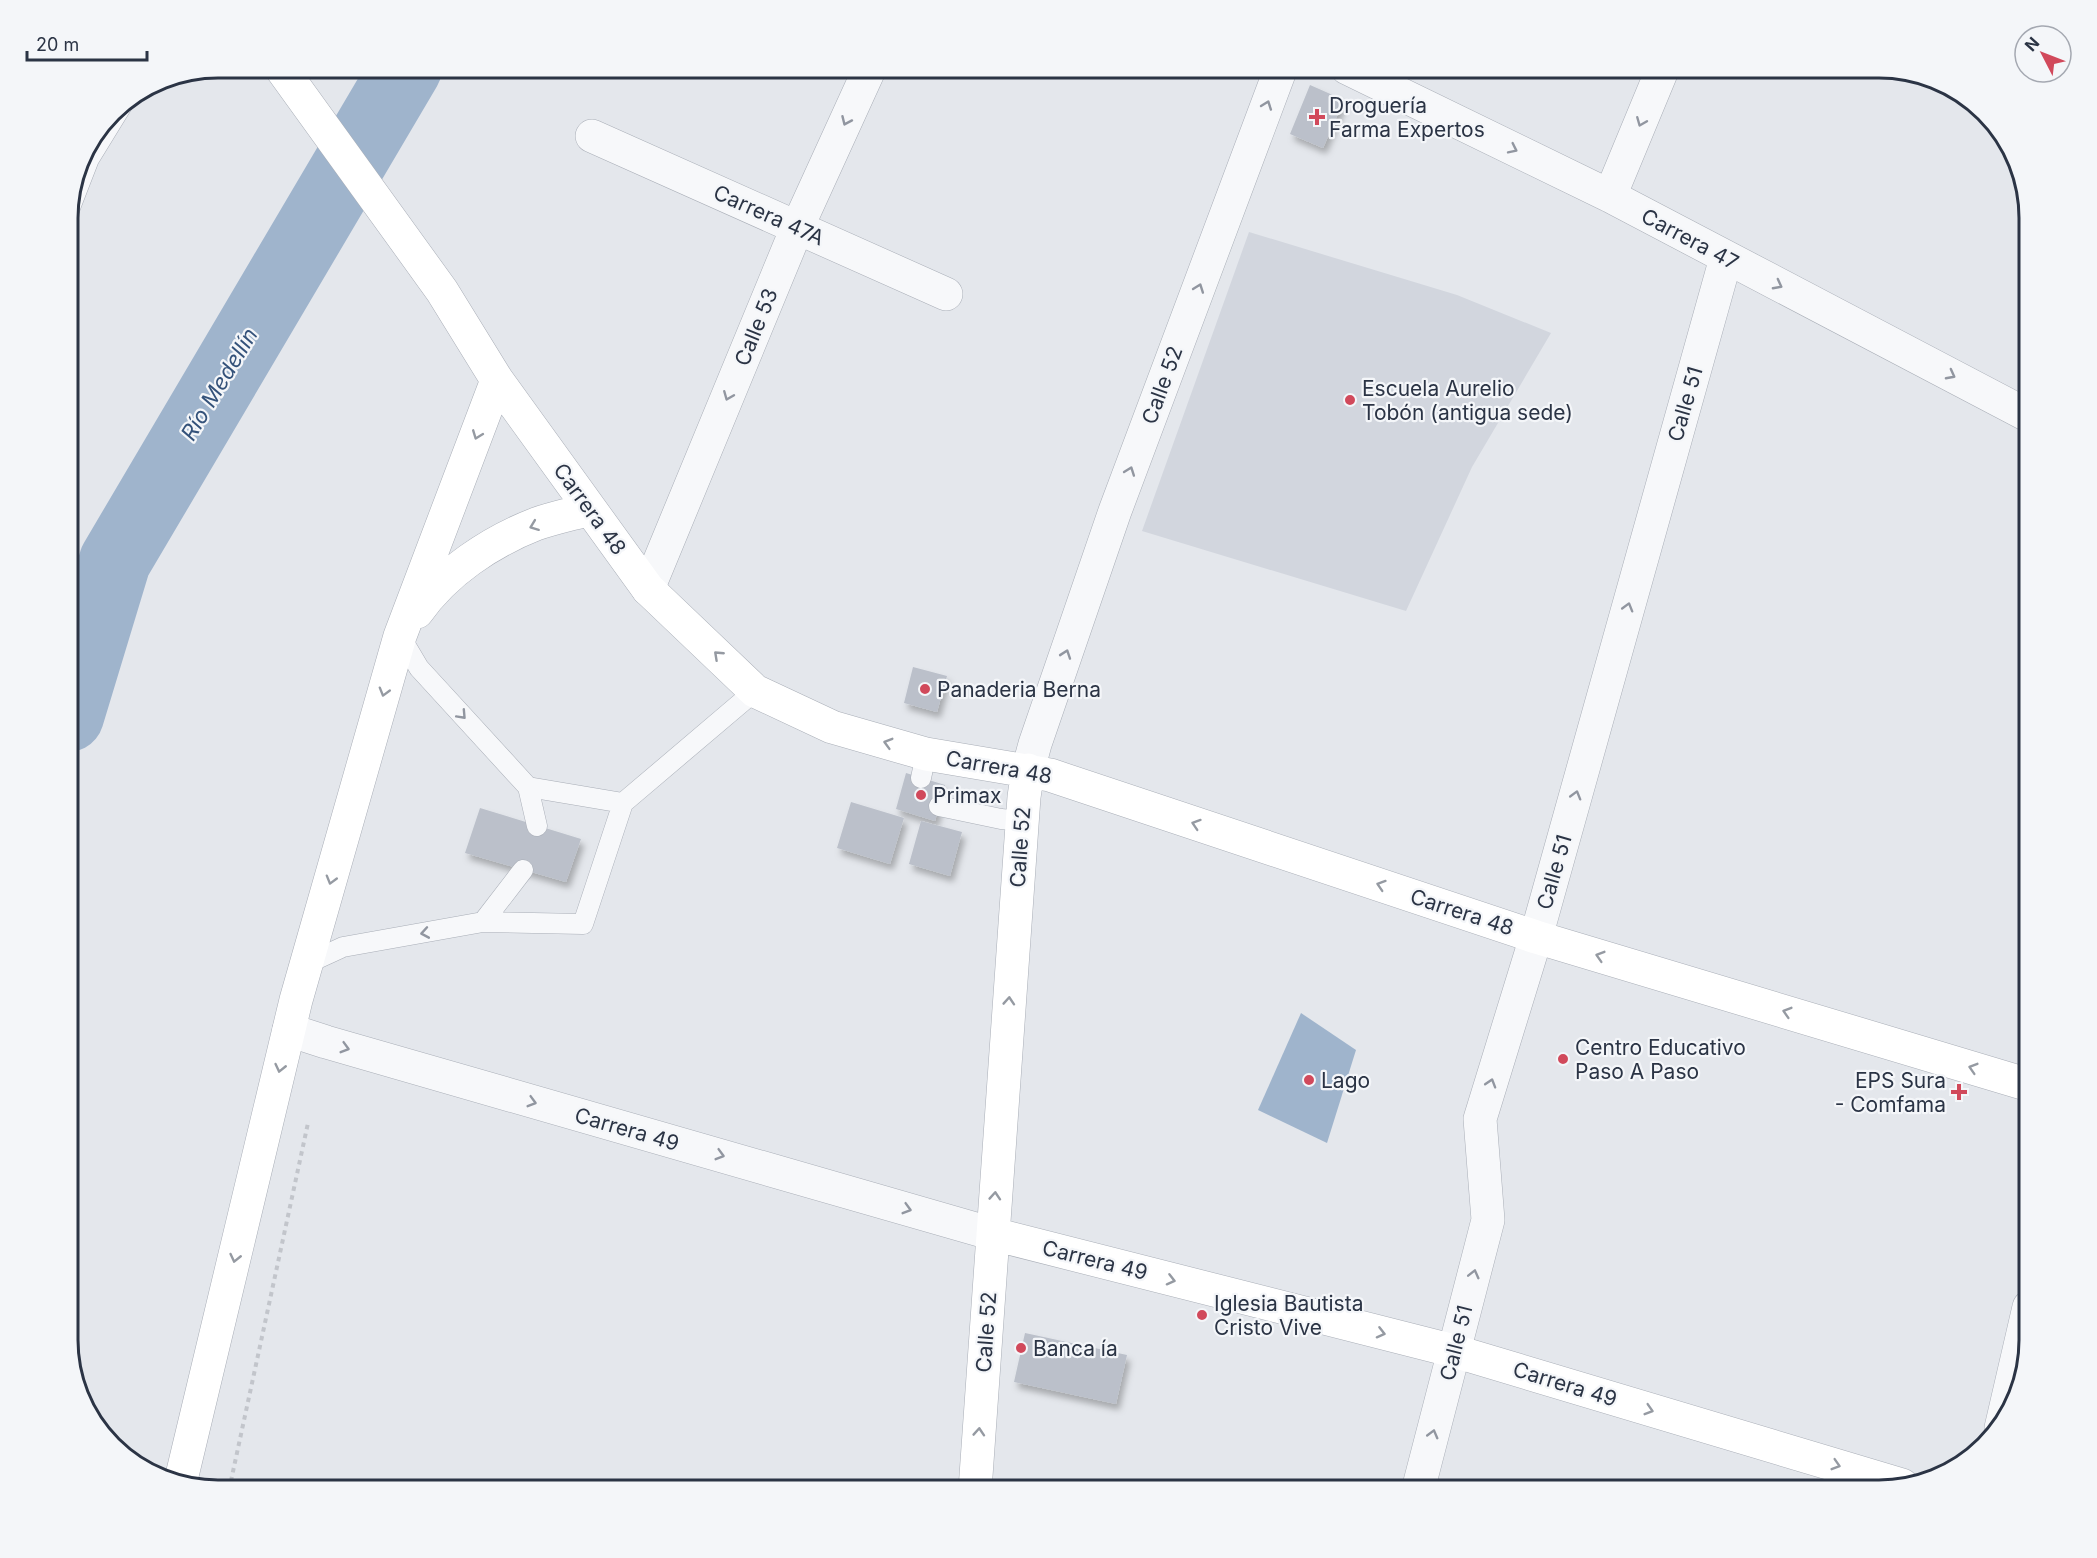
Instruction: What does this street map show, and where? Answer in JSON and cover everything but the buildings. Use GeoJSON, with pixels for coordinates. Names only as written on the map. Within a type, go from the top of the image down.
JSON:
{"type":"FeatureCollection","features":[{"type":"Feature","properties":{"kind":"street","name":"Carrera 48"},"geometry":{"type":"LineString","coordinates":[[288,78],[441,291],[497,380],[648,589],[755,691],[923,766],[1028,770],[1050,775],[1536,937],[2019,1082]]}},
{"type":"Feature","properties":{"kind":"street","name":"Calle 53"},"geometry":{"type":"LineString","coordinates":[[648,589],[797,228],[865,78]]}},
{"type":"Feature","properties":{"kind":"street","name":"Calle 52"},"geometry":{"type":"LineString","coordinates":[[976,1480],[1022,821],[1028,770],[1038,732],[1115,512],[1277,78]]}},
{"type":"Feature","properties":{"kind":"street","name":"Carrera 47"},"geometry":{"type":"LineString","coordinates":[[1368,78],[1610,196],[2019,410]]}},
{"type":"Feature","properties":{"kind":"street"},"geometry":{"type":"LineString","coordinates":[[1610,196],[1659,78]]}},
{"type":"Feature","properties":{"kind":"street","name":"Carrera 47A"},"geometry":{"type":"LineString","coordinates":[[592,136],[946,294]]}},
{"type":"Feature","properties":{"kind":"street","name":"Calle 51"},"geometry":{"type":"LineString","coordinates":[[1421,1480],[1488,1220],[1480,1119],[1536,937],[1726,258]]}},
{"type":"Feature","properties":{"kind":"street"},"geometry":{"type":"LineString","coordinates":[[182,1475],[306,964],[400,636],[497,380]]}},
{"type":"Feature","properties":{"kind":"street"},"geometry":{"type":"LineString","coordinates":[[400,636],[427,598],[455,571],[485,548],[536,524],[590,509]]}},
{"type":"Feature","properties":{"kind":"street","name":"Carrera 49"},"geometry":{"type":"LineString","coordinates":[[289,1030],[993,1234],[1454,1352],[1884,1480]]}},
{"type":"Feature","properties":{"kind":"street"},"geometry":{"type":"LineString","coordinates":[[2010,1389],[2018,1356]]}},
{"type":"Feature","properties":{"kind":"lane"},"geometry":{"type":"LineString","coordinates":[[400,636],[419,668],[528,787],[537,826]]}},
{"type":"Feature","properties":{"kind":"lane"},"geometry":{"type":"LineString","coordinates":[[306,964],[343,947],[483,922],[583,924],[623,802],[755,691]]}},
{"type":"Feature","properties":{"kind":"lane"},"geometry":{"type":"LineString","coordinates":[[528,787],[623,802]]}},
{"type":"Feature","properties":{"kind":"lane"},"geometry":{"type":"LineString","coordinates":[[939,806],[1022,821]]}},
{"type":"Feature","properties":{"kind":"lane"},"geometry":{"type":"LineString","coordinates":[[483,922],[523,870]]}},
{"type":"Feature","properties":{"kind":"shaded area","name":"Escuela Aurelio Tobón (antigua sede)"},"geometry":{"type":"Polygon","coordinates":[[[1249,232],[1457,295],[1551,333],[1472,467],[1406,611],[1142,531],[1249,232]]]}},
{"type":"Feature","properties":{"kind":"water","name":"Lago"},"geometry":{"type":"Polygon","coordinates":[[[1301,1013],[1356,1050],[1327,1143],[1258,1110],[1301,1013]]]}},
{"type":"Feature","properties":{"kind":"waterway","name":"Río Medellín"},"geometry":{"type":"LineString","coordinates":[[78,683],[115,561],[400,78]]}},
{"type":"Feature","properties":{"kind":"place","name":"Droguería Farma Expertos"},"geometry":{"type":"Point","coordinates":[1317,117]}},
{"type":"Feature","properties":{"kind":"place","name":"Escuela Aurelio Tobón (antigua sede)"},"geometry":{"type":"Point","coordinates":[1350,400]}},
{"type":"Feature","properties":{"kind":"place","name":"Panaderia Berna"},"geometry":{"type":"Point","coordinates":[925,689]}},
{"type":"Feature","properties":{"kind":"place","name":"Primax"},"geometry":{"type":"Point","coordinates":[921,795]}},
{"type":"Feature","properties":{"kind":"place","name":"Centro Educativo Paso A Paso"},"geometry":{"type":"Point","coordinates":[1563,1059]}},
{"type":"Feature","properties":{"kind":"place","name":"Lago"},"geometry":{"type":"Point","coordinates":[1309,1080]}},
{"type":"Feature","properties":{"kind":"place","name":"EPS Sura - Comfama"},"geometry":{"type":"Point","coordinates":[1959,1092]}},
{"type":"Feature","properties":{"kind":"place","name":"Iglesia Bautista Cristo Vive"},"geometry":{"type":"Point","coordinates":[1202,1315]}},
{"type":"Feature","properties":{"kind":"place","name":"Banca ía"},"geometry":{"type":"Point","coordinates":[1021,1348]}}]}
